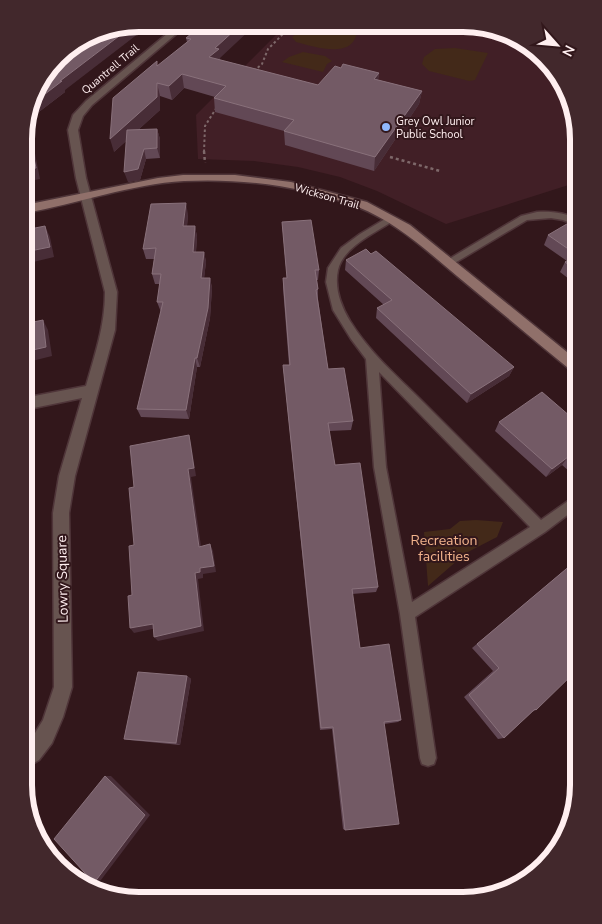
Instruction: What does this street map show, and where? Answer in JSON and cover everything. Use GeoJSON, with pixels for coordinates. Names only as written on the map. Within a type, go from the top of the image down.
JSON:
{"type":"FeatureCollection","features":[{"type":"Feature","properties":{"kind":"street","name":"Quantrell Trail"},"geometry":{"type":"LineString","coordinates":[[86,197],[80,178],[73,130],[78,115],[89,103],[173,33]]}},
{"type":"Feature","properties":{"kind":"street","name":"Wickson Trail"},"geometry":{"type":"LineString","coordinates":[[32,209],[158,181],[183,178],[235,178],[291,185],[325,193],[363,206],[390,219],[449,262],[570,361]]}},
{"type":"Feature","properties":{"kind":"street","name":"Lowry Square"},"geometry":{"type":"LineString","coordinates":[[32,753],[45,736],[56,714],[63,687],[61,513],[67,476],[110,330],[111,292],[86,197]]}},
{"type":"Feature","properties":{"kind":"street"},"geometry":{"type":"LineString","coordinates":[[32,402],[91,391]]}},
{"type":"Feature","properties":{"kind":"lane"},"geometry":{"type":"LineString","coordinates":[[449,262],[524,218],[533,215],[552,215],[570,219]]}},
{"type":"Feature","properties":{"kind":"lane"},"geometry":{"type":"LineString","coordinates":[[390,219],[340,255],[334,265],[330,278],[333,295],[342,318],[356,340],[372,358],[540,528]]}},
{"type":"Feature","properties":{"kind":"lane"},"geometry":{"type":"LineString","coordinates":[[372,358],[380,467],[407,614],[428,758]]}},
{"type":"Feature","properties":{"kind":"lane"},"geometry":{"type":"LineString","coordinates":[[407,614],[540,528],[569,506]]}},
{"type":"Feature","properties":{"kind":"path"},"geometry":{"type":"LineString","coordinates":[[250,74],[262,64],[268,49],[284,33]]}},
{"type":"Feature","properties":{"kind":"path"},"geometry":{"type":"LineString","coordinates":[[205,164],[203,131],[206,117],[219,105]]}},
{"type":"Feature","properties":{"kind":"path"},"geometry":{"type":"LineString","coordinates":[[390,156],[440,171]]}},
{"type":"Feature","properties":{"kind":"shaded area","name":"Grey Owl Junior Public School"},"geometry":{"type":"Polygon","coordinates":[[[462,32],[490,36],[516,47],[532,59],[532,70],[543,70],[555,86],[564,105],[567,119],[570,140],[570,185],[446,224],[377,191],[340,177],[298,167],[254,161],[198,159],[196,115],[278,33],[462,32]]]}},
{"type":"Feature","properties":{"kind":"green space"},"geometry":{"type":"Polygon","coordinates":[[[298,32],[357,32],[349,46],[341,49],[323,48],[296,42],[292,37],[298,32]]]}},
{"type":"Feature","properties":{"kind":"green space"},"geometry":{"type":"Polygon","coordinates":[[[455,48],[488,53],[475,80],[469,81],[429,71],[422,64],[424,57],[435,49],[455,48]]]}},
{"type":"Feature","properties":{"kind":"green space"},"geometry":{"type":"Polygon","coordinates":[[[303,52],[325,56],[332,61],[327,64],[323,72],[282,62],[289,57],[303,52]]]}},
{"type":"Feature","properties":{"kind":"green space","name":"Recreation facilities"},"geometry":{"type":"Polygon","coordinates":[[[460,521],[503,522],[497,537],[466,553],[428,586],[424,532],[450,529],[460,521]]]}},
{"type":"Feature","properties":{"kind":"building"},"geometry":{"type":"Polygon","coordinates":[[[192,33],[232,33],[215,48],[219,49],[209,57],[318,85],[335,66],[341,68],[343,64],[379,73],[374,79],[422,91],[375,157],[284,131],[294,120],[214,98],[226,86],[182,74],[169,86],[157,83],[157,97],[110,139],[113,98],[157,61],[157,66],[191,39],[186,38],[192,33]]]}},
{"type":"Feature","properties":{"kind":"building"},"geometry":{"type":"Polygon","coordinates":[[[121,35],[60,81],[62,81],[42,96],[51,80],[69,59],[92,44],[105,38],[121,35]]]}},
{"type":"Feature","properties":{"kind":"building"},"geometry":{"type":"Polygon","coordinates":[[[157,129],[157,148],[144,149],[138,169],[124,172],[127,130],[157,129]]]}},
{"type":"Feature","properties":{"kind":"building"},"geometry":{"type":"Polygon","coordinates":[[[32,149],[36,168],[32,169],[32,149]]]}},
{"type":"Feature","properties":{"kind":"building"},"geometry":{"type":"Polygon","coordinates":[[[186,203],[183,226],[195,226],[193,252],[204,252],[201,278],[210,278],[208,308],[197,358],[195,358],[186,410],[137,409],[163,302],[157,302],[161,274],[152,274],[156,248],[143,249],[151,204],[186,203]]]}},
{"type":"Feature","properties":{"kind":"building"},"geometry":{"type":"Polygon","coordinates":[[[311,220],[319,270],[315,270],[318,289],[316,290],[328,369],[344,368],[353,421],[328,423],[335,465],[360,463],[378,587],[352,589],[360,648],[389,644],[401,720],[384,722],[399,824],[345,830],[333,727],[321,728],[283,365],[290,365],[283,278],[287,278],[282,222],[311,220]]]}},
{"type":"Feature","properties":{"kind":"building"},"geometry":{"type":"Polygon","coordinates":[[[570,222],[570,250],[548,235],[570,222]]]}},
{"type":"Feature","properties":{"kind":"building"},"geometry":{"type":"Polygon","coordinates":[[[45,226],[50,247],[32,251],[32,229],[45,226]]]}},
{"type":"Feature","properties":{"kind":"building"},"geometry":{"type":"Polygon","coordinates":[[[366,249],[371,254],[376,251],[514,367],[471,394],[377,308],[392,300],[346,260],[366,249]]]}},
{"type":"Feature","properties":{"kind":"building"},"geometry":{"type":"Polygon","coordinates":[[[570,259],[570,266],[565,262],[570,259]]]}},
{"type":"Feature","properties":{"kind":"building"},"geometry":{"type":"Polygon","coordinates":[[[43,320],[46,347],[32,350],[32,322],[43,320]]]}},
{"type":"Feature","properties":{"kind":"building"},"geometry":{"type":"Polygon","coordinates":[[[542,392],[570,416],[570,458],[568,457],[552,469],[499,422],[542,392]]]}},
{"type":"Feature","properties":{"kind":"building"},"geometry":{"type":"Polygon","coordinates":[[[189,435],[194,468],[188,469],[199,547],[210,544],[214,566],[200,568],[200,572],[195,573],[201,626],[154,637],[153,624],[130,628],[128,596],[132,595],[129,546],[134,545],[129,488],[134,487],[130,446],[189,435]]]}},
{"type":"Feature","properties":{"kind":"building"},"geometry":{"type":"Polygon","coordinates":[[[569,566],[569,678],[504,738],[469,695],[499,668],[477,644],[569,566]]]}},
{"type":"Feature","properties":{"kind":"building"},"geometry":{"type":"Polygon","coordinates":[[[138,672],[187,676],[176,743],[124,739],[138,672]]]}},
{"type":"Feature","properties":{"kind":"building"},"geometry":{"type":"Polygon","coordinates":[[[105,776],[145,815],[95,881],[90,879],[54,839],[105,776]]]}},
{"type":"Feature","properties":{"kind":"place","name":"Grey Owl Junior Public School"},"geometry":{"type":"Point","coordinates":[386,127]}}]}
